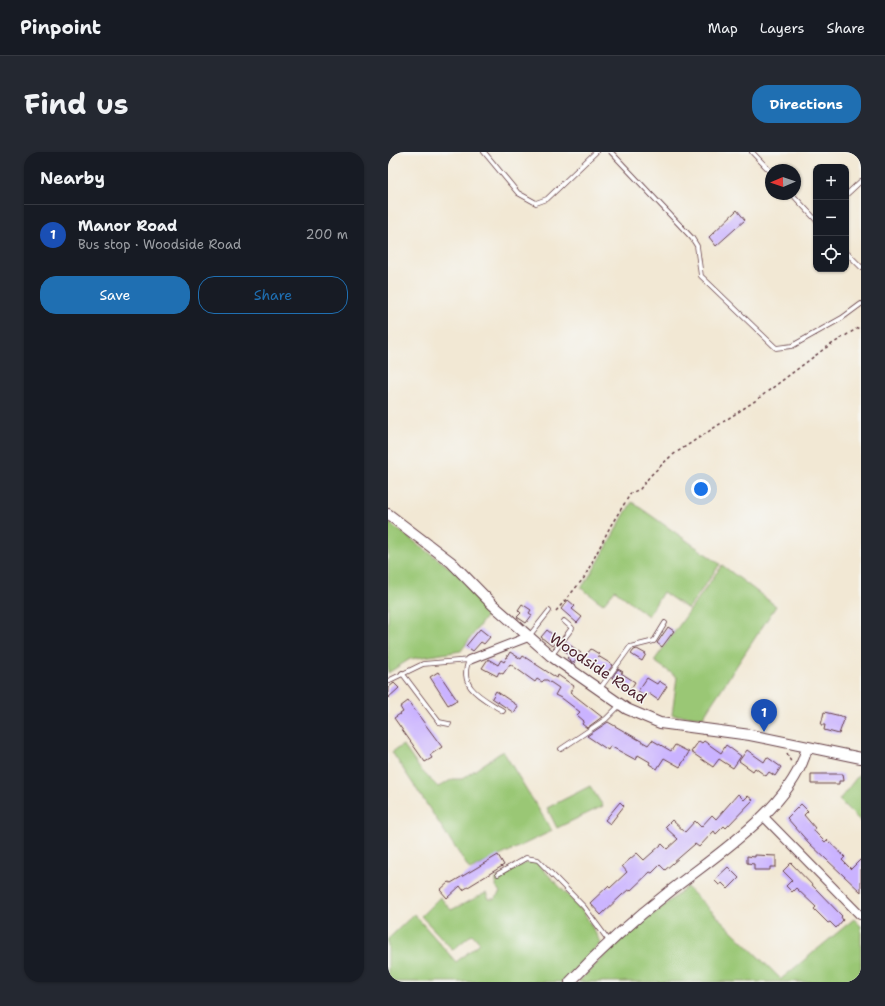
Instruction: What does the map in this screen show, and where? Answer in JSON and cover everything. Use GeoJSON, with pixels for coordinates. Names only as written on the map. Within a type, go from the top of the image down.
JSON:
{"type":"FeatureCollection","features":[{"type":"Feature","properties":{"kind":"street","name":"Woodside Road"},"geometry":{"type":"LineString","coordinates":[[388,514],[451,562],[493,605],[550,656],[620,705],[634,713],[660,722],[750,735],[806,748],[861,758]]}},
{"type":"Feature","properties":{"kind":"street"},"geometry":{"type":"LineString","coordinates":[[469,660],[528,637]]}},
{"type":"Feature","properties":{"kind":"street"},"geometry":{"type":"LineString","coordinates":[[570,982],[664,896],[737,840],[763,816],[797,772],[806,748]]}},
{"type":"Feature","properties":{"kind":"street"},"geometry":{"type":"LineString","coordinates":[[763,816],[860,915]]}},
{"type":"Feature","properties":{"kind":"lane"},"geometry":{"type":"LineString","coordinates":[[484,152],[518,193],[536,203],[547,199],[596,152]]}},
{"type":"Feature","properties":{"kind":"lane"},"geometry":{"type":"LineString","coordinates":[[611,152],[692,238],[697,246],[701,276],[776,348],[792,346],[834,323],[861,304]]}},
{"type":"Feature","properties":{"kind":"lane"},"geometry":{"type":"LineString","coordinates":[[752,152],[765,166]]}},
{"type":"Feature","properties":{"kind":"lane"},"geometry":{"type":"LineString","coordinates":[[849,192],[861,181]]}},
{"type":"Feature","properties":{"kind":"lane"},"geometry":{"type":"LineString","coordinates":[[798,200],[813,217]]}},
{"type":"Feature","properties":{"kind":"lane"},"geometry":{"type":"LineString","coordinates":[[849,255],[861,267]]}},
{"type":"Feature","properties":{"kind":"lane"},"geometry":{"type":"LineString","coordinates":[[528,637],[549,611]]}},
{"type":"Feature","properties":{"kind":"lane"},"geometry":{"type":"LineString","coordinates":[[550,656],[572,628],[564,621]]}},
{"type":"Feature","properties":{"kind":"lane"},"geometry":{"type":"LineString","coordinates":[[599,690],[630,647],[654,641],[665,623]]}},
{"type":"Feature","properties":{"kind":"lane"},"geometry":{"type":"LineString","coordinates":[[388,681],[423,664],[469,660],[466,669],[468,684],[472,690],[503,711]]}},
{"type":"Feature","properties":{"kind":"lane"},"geometry":{"type":"LineString","coordinates":[[402,673],[439,722],[449,724]]}},
{"type":"Feature","properties":{"kind":"lane"},"geometry":{"type":"LineString","coordinates":[[561,749],[606,719],[620,705]]}},
{"type":"Feature","properties":{"kind":"lane"},"geometry":{"type":"LineString","coordinates":[[498,874],[526,858],[538,860],[584,907],[611,943]]}},
{"type":"Feature","properties":{"kind":"path"},"geometry":{"type":"LineString","coordinates":[[555,612],[584,578],[611,525],[631,493],[640,489],[650,476],[671,456],[755,401],[824,349],[861,326]]}},
{"type":"Feature","properties":{"kind":"path"},"geometry":{"type":"LineString","coordinates":[[779,742],[788,754],[792,764]]}},
{"type":"Feature","properties":{"kind":"green space"},"geometry":{"type":"Polygon","coordinates":[[[632,502],[720,564],[688,609],[663,592],[648,616],[615,590],[603,604],[581,588],[595,568],[632,502]]]}},
{"type":"Feature","properties":{"kind":"green space"},"geometry":{"type":"Polygon","coordinates":[[[388,522],[458,574],[490,611],[461,651],[410,659],[388,673],[388,522]]]}},
{"type":"Feature","properties":{"kind":"green space"},"geometry":{"type":"Polygon","coordinates":[[[722,565],[776,606],[703,717],[672,715],[677,677],[654,661],[722,565]]]}},
{"type":"Feature","properties":{"kind":"green space"},"geometry":{"type":"Polygon","coordinates":[[[403,745],[420,769],[438,787],[453,779],[462,779],[503,751],[552,831],[470,870],[392,752],[403,745]]]}},
{"type":"Feature","properties":{"kind":"green space"},"geometry":{"type":"Polygon","coordinates":[[[861,772],[861,822],[839,800],[861,772]]]}},
{"type":"Feature","properties":{"kind":"green space"},"geometry":{"type":"Polygon","coordinates":[[[590,786],[603,806],[557,828],[547,808],[590,786]]]}},
{"type":"Feature","properties":{"kind":"green space"},"geometry":{"type":"Polygon","coordinates":[[[536,862],[583,911],[601,943],[562,982],[388,982],[388,939],[414,914],[456,962],[480,943],[472,934],[453,950],[421,916],[440,897],[451,910],[486,893],[489,899],[495,899],[500,892],[496,887],[496,879],[526,863],[536,862]]]}},
{"type":"Feature","properties":{"kind":"green space"},"geometry":{"type":"Polygon","coordinates":[[[687,887],[781,979],[854,919],[861,926],[861,982],[578,982],[620,941],[687,887]]]}},
{"type":"Feature","properties":{"kind":"building"},"geometry":{"type":"Polygon","coordinates":[[[737,210],[745,220],[716,246],[709,237],[737,210]]]}},
{"type":"Feature","properties":{"kind":"building"},"geometry":{"type":"Polygon","coordinates":[[[568,600],[575,606],[572,609],[582,617],[577,623],[561,609],[568,600]]]}},
{"type":"Feature","properties":{"kind":"building"},"geometry":{"type":"Polygon","coordinates":[[[522,604],[531,610],[529,613],[532,615],[526,623],[517,617],[521,613],[518,610],[522,604]]]}},
{"type":"Feature","properties":{"kind":"building"},"geometry":{"type":"Polygon","coordinates":[[[668,627],[674,631],[662,647],[657,643],[668,627]]]}},
{"type":"Feature","properties":{"kind":"building"},"geometry":{"type":"Polygon","coordinates":[[[480,629],[490,637],[484,644],[481,642],[473,651],[466,646],[480,629]]]}},
{"type":"Feature","properties":{"kind":"building"},"geometry":{"type":"Polygon","coordinates":[[[547,630],[558,639],[552,646],[541,637],[547,630]]]}},
{"type":"Feature","properties":{"kind":"building"},"geometry":{"type":"Polygon","coordinates":[[[566,642],[581,653],[574,663],[567,658],[570,655],[561,648],[566,642]]]}},
{"type":"Feature","properties":{"kind":"building"},"geometry":{"type":"Polygon","coordinates":[[[591,649],[599,654],[598,656],[613,665],[606,674],[582,660],[591,649]]]}},
{"type":"Feature","properties":{"kind":"building"},"geometry":{"type":"Polygon","coordinates":[[[637,649],[646,654],[642,661],[631,654],[637,649]]]}},
{"type":"Feature","properties":{"kind":"building"},"geometry":{"type":"Polygon","coordinates":[[[510,652],[521,659],[523,656],[557,678],[558,675],[574,686],[570,692],[602,717],[587,728],[582,724],[584,721],[577,715],[580,712],[555,695],[559,688],[547,680],[542,682],[537,679],[535,682],[510,664],[503,674],[499,672],[497,676],[482,668],[488,659],[498,665],[501,660],[504,662],[510,652]]]}},
{"type":"Feature","properties":{"kind":"building"},"geometry":{"type":"Polygon","coordinates":[[[618,669],[623,672],[621,673],[635,682],[630,690],[612,678],[618,669]]]}},
{"type":"Feature","properties":{"kind":"building"},"geometry":{"type":"Polygon","coordinates":[[[438,672],[457,700],[448,705],[430,677],[438,672]]]}},
{"type":"Feature","properties":{"kind":"building"},"geometry":{"type":"Polygon","coordinates":[[[647,678],[657,684],[659,681],[667,686],[658,700],[648,693],[646,696],[638,691],[647,678]]]}},
{"type":"Feature","properties":{"kind":"building"},"geometry":{"type":"Polygon","coordinates":[[[394,683],[399,688],[388,698],[388,688],[394,683]]]}},
{"type":"Feature","properties":{"kind":"building"},"geometry":{"type":"Polygon","coordinates":[[[496,691],[518,706],[514,713],[492,698],[496,691]]]}},
{"type":"Feature","properties":{"kind":"building"},"geometry":{"type":"Polygon","coordinates":[[[408,701],[442,747],[430,755],[432,758],[425,762],[394,718],[403,712],[400,707],[408,701]]]}},
{"type":"Feature","properties":{"kind":"building"},"geometry":{"type":"Polygon","coordinates":[[[824,712],[845,717],[839,734],[824,730],[825,725],[821,725],[824,712]]]}},
{"type":"Feature","properties":{"kind":"building"},"geometry":{"type":"Polygon","coordinates":[[[608,722],[648,745],[652,740],[671,751],[675,745],[689,752],[680,767],[664,758],[657,769],[649,764],[650,762],[638,755],[636,760],[610,746],[608,750],[587,736],[608,722]]]}},
{"type":"Feature","properties":{"kind":"building"},"geometry":{"type":"Polygon","coordinates":[[[699,741],[702,743],[704,741],[721,753],[726,745],[741,756],[733,768],[719,759],[713,767],[691,752],[699,741]]]}},
{"type":"Feature","properties":{"kind":"building"},"geometry":{"type":"Polygon","coordinates":[[[747,750],[764,762],[767,757],[781,767],[775,776],[769,772],[766,776],[755,768],[753,771],[739,761],[747,750]]]}},
{"type":"Feature","properties":{"kind":"building"},"geometry":{"type":"Polygon","coordinates":[[[811,774],[843,774],[844,781],[839,781],[839,784],[811,784],[811,774]]]}},
{"type":"Feature","properties":{"kind":"building"},"geometry":{"type":"Polygon","coordinates":[[[738,794],[744,800],[748,796],[753,800],[726,828],[724,826],[716,834],[714,831],[699,847],[695,844],[665,870],[660,865],[652,873],[650,872],[630,891],[628,890],[622,895],[601,915],[590,903],[608,886],[610,888],[627,872],[622,866],[637,853],[644,860],[662,844],[667,849],[678,839],[665,827],[672,820],[685,832],[695,821],[701,827],[712,815],[716,819],[738,794]]]}},
{"type":"Feature","properties":{"kind":"building"},"geometry":{"type":"Polygon","coordinates":[[[620,802],[624,806],[610,824],[605,820],[620,802]]]}},
{"type":"Feature","properties":{"kind":"building"},"geometry":{"type":"Polygon","coordinates":[[[801,804],[808,811],[804,815],[815,828],[814,830],[816,833],[825,842],[827,840],[845,857],[842,860],[851,869],[861,859],[861,892],[809,843],[787,818],[801,804]]]}},
{"type":"Feature","properties":{"kind":"building"},"geometry":{"type":"Polygon","coordinates":[[[498,855],[504,865],[463,890],[460,886],[447,898],[440,890],[449,882],[451,883],[498,855]]]}},
{"type":"Feature","properties":{"kind":"building"},"geometry":{"type":"Polygon","coordinates":[[[755,855],[776,856],[776,867],[770,867],[770,870],[754,870],[754,864],[747,863],[747,856],[755,857],[755,855]]]}},
{"type":"Feature","properties":{"kind":"building"},"geometry":{"type":"Polygon","coordinates":[[[791,863],[842,916],[841,917],[843,920],[836,928],[830,922],[828,923],[814,909],[816,907],[796,888],[792,892],[786,886],[792,880],[783,871],[791,863]]]}},
{"type":"Feature","properties":{"kind":"building"},"geometry":{"type":"Polygon","coordinates":[[[728,867],[739,878],[728,889],[722,883],[719,885],[714,880],[728,867]]]}},
{"type":"Feature","properties":{"kind":"place","name":"Manor Road"},"geometry":{"type":"Point","coordinates":[764,732]}}]}
